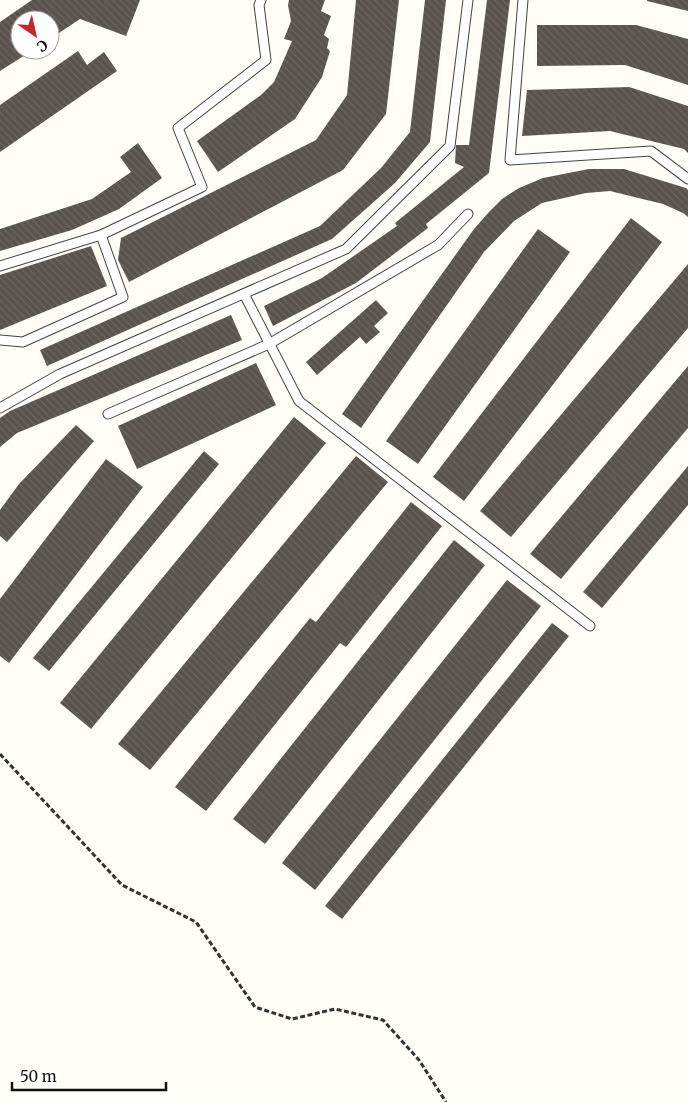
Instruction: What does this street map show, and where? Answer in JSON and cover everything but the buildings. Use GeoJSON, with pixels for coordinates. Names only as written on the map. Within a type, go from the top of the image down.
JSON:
{"type":"FeatureCollection","features":[{"type":"Feature","properties":{"kind":"lane"},"geometry":{"type":"LineString","coordinates":[[0,266],[101,235],[202,187],[178,128],[266,60],[259,5],[261,0]]}},
{"type":"Feature","properties":{"kind":"lane"},"geometry":{"type":"LineString","coordinates":[[0,408],[60,374],[346,249],[450,146],[468,0]]}},
{"type":"Feature","properties":{"kind":"lane"},"geometry":{"type":"LineString","coordinates":[[523,0],[510,160],[651,151],[688,179]]}},
{"type":"Feature","properties":{"kind":"lane"},"geometry":{"type":"LineString","coordinates":[[108,414],[270,344],[438,245],[468,214]]}},
{"type":"Feature","properties":{"kind":"lane"},"geometry":{"type":"LineString","coordinates":[[0,340],[23,342],[123,297],[101,235]]}},
{"type":"Feature","properties":{"kind":"lane"},"geometry":{"type":"LineString","coordinates":[[244,294],[299,402],[590,626]]}},
{"type":"Feature","properties":{"kind":"path"},"geometry":{"type":"LineString","coordinates":[[0,754],[122,885],[196,922],[255,1007],[292,1019],[335,1009],[383,1020],[419,1060],[446,1102]]}}]}
